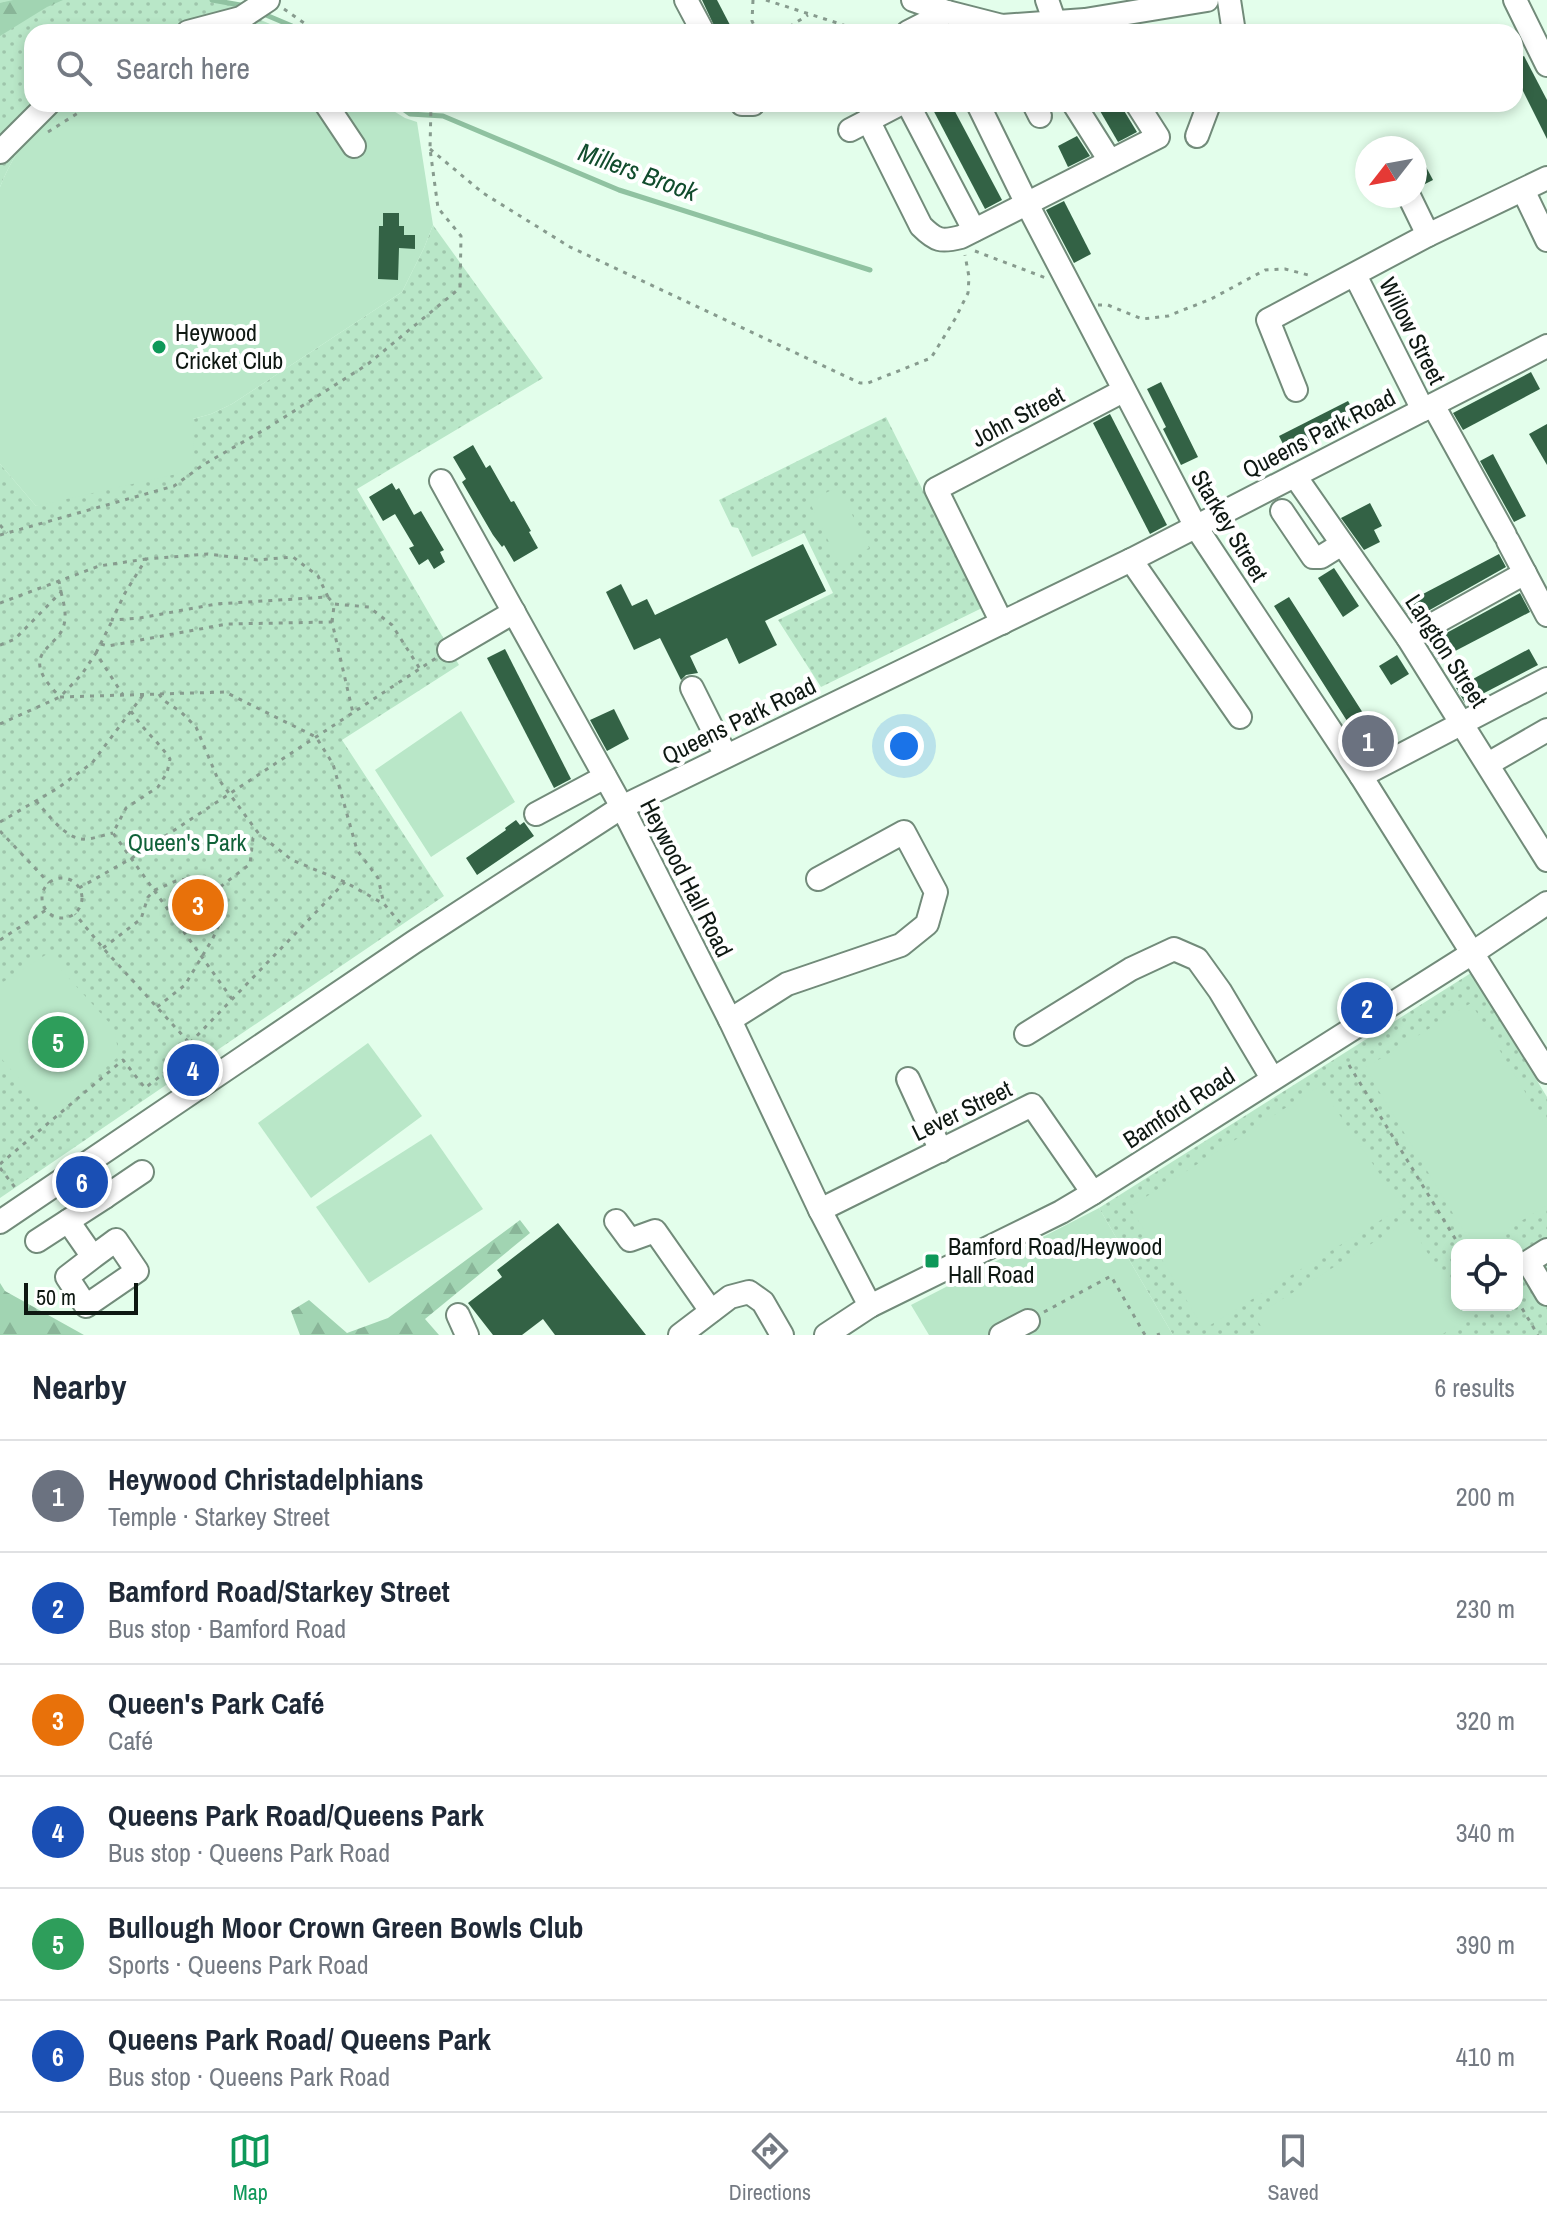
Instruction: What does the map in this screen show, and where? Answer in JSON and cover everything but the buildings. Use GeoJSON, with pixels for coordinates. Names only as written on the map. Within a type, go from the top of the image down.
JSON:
{"type":"FeatureCollection","features":[{"type":"Feature","properties":{"kind":"street"},"geometry":{"type":"LineString","coordinates":[[686,0],[699,24]]}},
{"type":"Feature","properties":{"kind":"street"},"geometry":{"type":"LineString","coordinates":[[913,0],[949,22],[976,24]]}},
{"type":"Feature","properties":{"kind":"street"},"geometry":{"type":"LineString","coordinates":[[1047,0],[1055,23]]}},
{"type":"Feature","properties":{"kind":"street"},"geometry":{"type":"LineString","coordinates":[[1098,24],[1202,0]]}},
{"type":"Feature","properties":{"kind":"street"},"geometry":{"type":"LineString","coordinates":[[1229,0],[1233,24]]}},
{"type":"Feature","properties":{"kind":"street"},"geometry":{"type":"LineString","coordinates":[[1515,0],[1547,65]]}},
{"type":"Feature","properties":{"kind":"street"},"geometry":{"type":"LineString","coordinates":[[215,24],[241,18],[270,4]]}},
{"type":"Feature","properties":{"kind":"street"},"geometry":{"type":"LineString","coordinates":[[256,24],[270,4]]}},
{"type":"Feature","properties":{"kind":"street"},"geometry":{"type":"LineString","coordinates":[[1037,24],[1066,24]]}},
{"type":"Feature","properties":{"kind":"street"},"geometry":{"type":"LineString","coordinates":[[0,152],[40,112]]}},
{"type":"Feature","properties":{"kind":"street"},"geometry":{"type":"LineString","coordinates":[[331,112],[354,146]]}},
{"type":"Feature","properties":{"kind":"street"},"geometry":{"type":"LineString","coordinates":[[884,112],[859,125],[921,226],[938,240],[961,237],[1158,137],[1142,112]]}},
{"type":"Feature","properties":{"kind":"street"},"geometry":{"type":"LineString","coordinates":[[912,112],[974,230]]}},
{"type":"Feature","properties":{"kind":"street","name":"Starkey Street"},"geometry":{"type":"LineString","coordinates":[[982,112],[1123,391],[1196,527],[1361,776],[1547,1072]]}},
{"type":"Feature","properties":{"kind":"street"},"geometry":{"type":"LineString","coordinates":[[1079,112],[1110,161]]}},
{"type":"Feature","properties":{"kind":"street"},"geometry":{"type":"LineString","coordinates":[[1197,136],[1206,112]]}},
{"type":"Feature","properties":{"kind":"street"},"geometry":{"type":"LineString","coordinates":[[1296,390],[1268,320],[1428,235],[1547,178]]}},
{"type":"Feature","properties":{"kind":"street"},"geometry":{"type":"LineString","coordinates":[[1523,190],[1547,240]]}},
{"type":"Feature","properties":{"kind":"street"},"geometry":{"type":"LineString","coordinates":[[1415,208],[1428,235]]}},
{"type":"Feature","properties":{"kind":"street","name":"Willow Street"},"geometry":{"type":"LineString","coordinates":[[1355,275],[1547,615]]}},
{"type":"Feature","properties":{"kind":"street","name":"Queens Park Road"},"geometry":{"type":"LineString","coordinates":[[0,1222],[414,942],[622,807],[1131,560],[1428,407],[1544,356]]}},
{"type":"Feature","properties":{"kind":"street","name":"John Street"},"geometry":{"type":"LineString","coordinates":[[1002,623],[936,489],[1123,391]]}},
{"type":"Feature","properties":{"kind":"street","name":"Langton Street"},"geometry":{"type":"LineString","coordinates":[[1295,476],[1408,638],[1547,860]]}},
{"type":"Feature","properties":{"kind":"street","name":"Heywood Hall Road"},"geometry":{"type":"LineString","coordinates":[[441,481],[622,807],[870,1306]]}},
{"type":"Feature","properties":{"kind":"street"},"geometry":{"type":"LineString","coordinates":[[1282,511],[1313,557],[1321,557],[1342,544]]}},
{"type":"Feature","properties":{"kind":"street"},"geometry":{"type":"LineString","coordinates":[[1131,560],[1240,717]]}},
{"type":"Feature","properties":{"kind":"street"},"geometry":{"type":"LineString","coordinates":[[1408,638],[1525,573]]}},
{"type":"Feature","properties":{"kind":"street"},"geometry":{"type":"LineString","coordinates":[[449,650],[514,612]]}},
{"type":"Feature","properties":{"kind":"street"},"geometry":{"type":"LineString","coordinates":[[1361,776],[1547,679]]}},
{"type":"Feature","properties":{"kind":"street"},"geometry":{"type":"LineString","coordinates":[[692,688],[726,756]]}},
{"type":"Feature","properties":{"kind":"street"},"geometry":{"type":"LineString","coordinates":[[1488,764],[1547,730]]}},
{"type":"Feature","properties":{"kind":"street"},"geometry":{"type":"LineString","coordinates":[[536,814],[605,777]]}},
{"type":"Feature","properties":{"kind":"street"},"geometry":{"type":"LineString","coordinates":[[730,1020],[787,984],[901,945],[927,924],[936,892],[904,832],[818,879]]}},
{"type":"Feature","properties":{"kind":"street","name":"Bamford Road"},"geometry":{"type":"LineString","coordinates":[[826,1335],[870,1306],[1061,1212],[1093,1193],[1547,903]]}},
{"type":"Feature","properties":{"kind":"street"},"geometry":{"type":"LineString","coordinates":[[1026,1034],[1131,969],[1174,949],[1197,959],[1272,1078]]}},
{"type":"Feature","properties":{"kind":"street"},"geometry":{"type":"LineString","coordinates":[[908,1079],[941,1151]]}},
{"type":"Feature","properties":{"kind":"street","name":"Lever Street"},"geometry":{"type":"LineString","coordinates":[[820,1210],[1032,1105],[1093,1193]]}},
{"type":"Feature","properties":{"kind":"street"},"geometry":{"type":"LineString","coordinates":[[81,1166],[105,1197]]}},
{"type":"Feature","properties":{"kind":"street"},"geometry":{"type":"LineString","coordinates":[[37,1241],[142,1172]]}},
{"type":"Feature","properties":{"kind":"street"},"geometry":{"type":"LineString","coordinates":[[68,1221],[93,1257]]}},
{"type":"Feature","properties":{"kind":"street"},"geometry":{"type":"LineString","coordinates":[[616,1221],[630,1240],[655,1231],[711,1311]]}},
{"type":"Feature","properties":{"kind":"street"},"geometry":{"type":"LineString","coordinates":[[1547,1250],[1528,1262],[1547,1294]]}},
{"type":"Feature","properties":{"kind":"street"},"geometry":{"type":"LineString","coordinates":[[680,1335],[730,1297],[749,1292],[763,1302],[782,1335]]}},
{"type":"Feature","properties":{"kind":"street"},"geometry":{"type":"LineString","coordinates":[[1001,1335],[1028,1321]]}},
{"type":"Feature","properties":{"kind":"path"},"geometry":{"type":"LineString","coordinates":[[753,0],[753,24]]}},
{"type":"Feature","properties":{"kind":"path"},"geometry":{"type":"LineString","coordinates":[[766,0],[840,24]]}},
{"type":"Feature","properties":{"kind":"path"},"geometry":{"type":"LineString","coordinates":[[270,4],[304,24]]}},
{"type":"Feature","properties":{"kind":"path"},"geometry":{"type":"LineString","coordinates":[[793,24],[809,14]]}},
{"type":"Feature","properties":{"kind":"path"},"geometry":{"type":"LineString","coordinates":[[47,133],[78,112]]}},
{"type":"Feature","properties":{"kind":"path"},"geometry":{"type":"LineString","coordinates":[[0,535],[174,486],[368,364],[460,288],[461,236],[438,208],[430,149],[431,112]]}},
{"type":"Feature","properties":{"kind":"path"},"geometry":{"type":"LineString","coordinates":[[430,149],[483,193],[570,247],[860,383],[868,383],[931,358],[968,293],[964,246],[1053,281]]}},
{"type":"Feature","properties":{"kind":"path"},"geometry":{"type":"LineString","coordinates":[[1080,306],[1108,305],[1142,319],[1168,316],[1211,299],[1265,270],[1285,269],[1326,280],[1333,286]]}},
{"type":"Feature","properties":{"kind":"path"},"geometry":{"type":"LineString","coordinates":[[0,525],[7,533]]}},
{"type":"Feature","properties":{"kind":"path"},"geometry":{"type":"LineString","coordinates":[[0,603],[99,566],[208,554],[257,560],[293,557],[318,576],[334,604],[369,607],[392,625],[420,669]]}},
{"type":"Feature","properties":{"kind":"path"},"geometry":{"type":"LineString","coordinates":[[0,724],[60,697],[82,674],[146,559]]}},
{"type":"Feature","properties":{"kind":"path"},"geometry":{"type":"LineString","coordinates":[[59,581],[65,621],[62,630],[40,656],[39,663],[40,671],[60,697]]}},
{"type":"Feature","properties":{"kind":"path"},"geometry":{"type":"LineString","coordinates":[[0,645],[15,639],[61,592]]}},
{"type":"Feature","properties":{"kind":"path"},"geometry":{"type":"LineString","coordinates":[[112,620],[216,604],[328,597]]}},
{"type":"Feature","properties":{"kind":"path"},"geometry":{"type":"LineString","coordinates":[[334,604],[332,622],[353,713]]}},
{"type":"Feature","properties":{"kind":"path"},"geometry":{"type":"LineString","coordinates":[[101,644],[108,646],[227,624],[332,622]]}},
{"type":"Feature","properties":{"kind":"path"},"geometry":{"type":"LineString","coordinates":[[79,888],[132,858],[449,650]]}},
{"type":"Feature","properties":{"kind":"path"},"geometry":{"type":"LineString","coordinates":[[96,653],[123,695]]}},
{"type":"Feature","properties":{"kind":"path"},"geometry":{"type":"LineString","coordinates":[[60,697],[225,692],[316,737],[333,764],[357,850],[378,878],[384,904]]}},
{"type":"Feature","properties":{"kind":"path"},"geometry":{"type":"LineString","coordinates":[[159,694],[196,727],[217,777],[259,834],[292,860],[345,882],[384,904],[400,920],[414,942]]}},
{"type":"Feature","properties":{"kind":"path"},"geometry":{"type":"LineString","coordinates":[[0,822],[58,788],[92,763],[143,695]]}},
{"type":"Feature","properties":{"kind":"path"},"geometry":{"type":"LineString","coordinates":[[36,801],[74,836],[88,839],[113,833],[126,808],[158,787],[167,773],[170,759],[131,711]]}},
{"type":"Feature","properties":{"kind":"path"},"geometry":{"type":"LineString","coordinates":[[0,831],[49,883]]}},
{"type":"Feature","properties":{"kind":"path"},"geometry":{"type":"LineString","coordinates":[[113,833],[232,999]]}},
{"type":"Feature","properties":{"kind":"path"},"geometry":{"type":"LineString","coordinates":[[220,887],[250,864],[253,838],[259,834]]}},
{"type":"Feature","properties":{"kind":"path"},"geometry":{"type":"LineString","coordinates":[[103,948],[141,919],[148,897],[155,890],[191,878],[220,887]]}},
{"type":"Feature","properties":{"kind":"path"},"geometry":{"type":"LineString","coordinates":[[69,879],[79,888],[81,904],[75,914],[56,917],[46,910],[42,898],[49,883],[69,879]]}},
{"type":"Feature","properties":{"kind":"path"},"geometry":{"type":"LineString","coordinates":[[190,1043],[345,882]]}},
{"type":"Feature","properties":{"kind":"path"},"geometry":{"type":"LineString","coordinates":[[157,1007],[185,985],[203,958],[223,916],[220,887]]}},
{"type":"Feature","properties":{"kind":"path"},"geometry":{"type":"LineString","coordinates":[[0,940],[46,910]]}},
{"type":"Feature","properties":{"kind":"path"},"geometry":{"type":"LineString","coordinates":[[28,1204],[0,1166],[123,1060],[145,1088],[195,1049],[75,914]]}},
{"type":"Feature","properties":{"kind":"path"},"geometry":{"type":"LineString","coordinates":[[1349,1065],[1455,1239]]}},
{"type":"Feature","properties":{"kind":"path"},"geometry":{"type":"LineString","coordinates":[[1028,1321],[1111,1276],[1145,1335]]}},
{"type":"Feature","properties":{"kind":"path"},"geometry":{"type":"LineString","coordinates":[[1523,1310],[1538,1335]]}},
{"type":"Feature","properties":{"kind":"green space"},"geometry":{"type":"Polygon","coordinates":[[[0,0],[226,0],[240,11],[270,24],[24,24],[24,112],[53,112],[25,141],[0,187],[0,0]]]}},
{"type":"Feature","properties":{"kind":"green space"},"geometry":{"type":"Polygon","coordinates":[[[63,0],[0,36],[0,3],[63,0]]]}},
{"type":"Feature","properties":{"kind":"green space","name":"Heywood Cricket Club"},"geometry":{"type":"Polygon","coordinates":[[[53,112],[395,112],[417,122],[433,225],[402,292],[232,404],[193,419],[194,470],[36,506],[0,464],[0,187],[25,141],[53,112]]]}},
{"type":"Feature","properties":{"kind":"green space","name":"Queen's Park"},"geometry":{"type":"Polygon","coordinates":[[[433,225],[543,378],[357,489],[459,665],[342,740],[444,896],[0,1198],[0,464],[36,506],[193,419],[232,404],[402,292],[433,225]]]}},
{"type":"Feature","properties":{"kind":"green space"},"geometry":{"type":"Polygon","coordinates":[[[886,417],[982,608],[821,687],[778,620],[833,593],[804,533],[752,557],[738,528],[732,527],[719,500],[886,417]]]}},
{"type":"Feature","properties":{"kind":"green space"},"geometry":{"type":"Polygon","coordinates":[[[838,487],[869,548],[839,563],[809,501],[838,487]]]}},
{"type":"Feature","properties":{"kind":"green space"},"geometry":{"type":"Polygon","coordinates":[[[461,711],[515,802],[431,857],[375,770],[461,711]]]}},
{"type":"Feature","properties":{"kind":"green space"},"geometry":{"type":"Polygon","coordinates":[[[47,954],[114,1028],[119,1056],[50,1115],[0,1057],[0,984],[47,954]]]}},
{"type":"Feature","properties":{"kind":"green space"},"geometry":{"type":"Polygon","coordinates":[[[1471,973],[1547,1097],[1547,1335],[1173,1335],[1099,1208],[1471,973]]]}},
{"type":"Feature","properties":{"kind":"green space"},"geometry":{"type":"Polygon","coordinates":[[[1471,1003],[1547,1128],[1547,1205],[1492,1239],[1468,1239],[1365,1068],[1471,1003]]]}},
{"type":"Feature","properties":{"kind":"green space"},"geometry":{"type":"Polygon","coordinates":[[[368,1043],[422,1116],[311,1198],[258,1123],[368,1043]]]}},
{"type":"Feature","properties":{"kind":"green space"},"geometry":{"type":"Polygon","coordinates":[[[1320,1086],[1402,1207],[1204,1329],[1130,1207],[1320,1086]]]}},
{"type":"Feature","properties":{"kind":"green space"},"geometry":{"type":"Polygon","coordinates":[[[431,1134],[483,1209],[369,1283],[316,1207],[431,1134]]]}},
{"type":"Feature","properties":{"kind":"green space"},"geometry":{"type":"Polygon","coordinates":[[[1099,1208],[1173,1335],[929,1335],[911,1305],[1099,1208]]]}},
{"type":"Feature","properties":{"kind":"green space"},"geometry":{"type":"Polygon","coordinates":[[[520,1220],[530,1233],[425,1319],[439,1335],[300,1335],[291,1311],[309,1300],[347,1333],[388,1318],[520,1220]]]}},
{"type":"Feature","properties":{"kind":"green space"},"geometry":{"type":"Polygon","coordinates":[[[1408,1221],[1451,1291],[1451,1311],[1463,1311],[1468,1319],[1441,1335],[1266,1335],[1255,1316],[1408,1221]]]}},
{"type":"Feature","properties":{"kind":"green space"},"geometry":{"type":"Polygon","coordinates":[[[0,1283],[5,1291],[84,1335],[0,1335],[0,1283]]]}},
{"type":"Feature","properties":{"kind":"waterway","name":"Millers Brook"},"geometry":{"type":"LineString","coordinates":[[212,0],[246,6]]}},
{"type":"Feature","properties":{"kind":"waterway","name":"Millers Brook"},"geometry":{"type":"LineString","coordinates":[[266,15],[287,24]]}},
{"type":"Feature","properties":{"kind":"waterway","name":"Millers Brook"},"geometry":{"type":"LineString","coordinates":[[407,112],[443,116],[619,190],[870,270]]}},
{"type":"Feature","properties":{"kind":"place","name":"Heywood Cricket Club"},"geometry":{"type":"Point","coordinates":[159,347]}},
{"type":"Feature","properties":{"kind":"place","name":"Heywood Christadelphians"},"geometry":{"type":"Point","coordinates":[1368,741]}},
{"type":"Feature","properties":{"kind":"place","name":"Queen's Park Café"},"geometry":{"type":"Point","coordinates":[198,905]}},
{"type":"Feature","properties":{"kind":"place","name":"Bamford Road/Starkey Street"},"geometry":{"type":"Point","coordinates":[1367,1008]}},
{"type":"Feature","properties":{"kind":"place","name":"Bullough Moor Crown Green Bowls Club"},"geometry":{"type":"Point","coordinates":[58,1042]}},
{"type":"Feature","properties":{"kind":"place","name":"Queens Park Road/Queens Park"},"geometry":{"type":"Point","coordinates":[193,1070]}},
{"type":"Feature","properties":{"kind":"place","name":"Queens Park Road/ Queens Park"},"geometry":{"type":"Point","coordinates":[82,1182]}},
{"type":"Feature","properties":{"kind":"place","name":"Bamford Road/Heywood Hall Road"},"geometry":{"type":"Point","coordinates":[932,1261]}}]}
